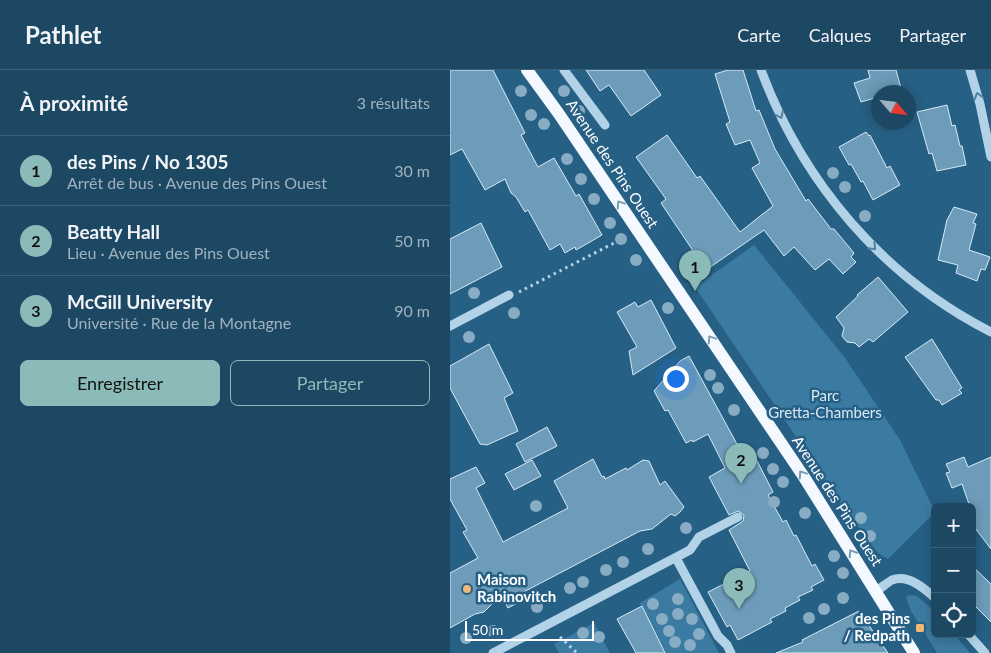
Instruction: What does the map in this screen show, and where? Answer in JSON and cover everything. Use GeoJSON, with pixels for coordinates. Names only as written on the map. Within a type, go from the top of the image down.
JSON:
{"type":"FeatureCollection","features":[{"type":"Feature","properties":{"kind":"main road","name":"Avenue des Pins Ouest"},"geometry":{"type":"LineString","coordinates":[[527,70],[560,114],[799,469],[914,653]]}},
{"type":"Feature","properties":{"kind":"street"},"geometry":{"type":"LineString","coordinates":[[564,70],[604,125]]}},
{"type":"Feature","properties":{"kind":"street"},"geometry":{"type":"LineString","coordinates":[[761,70],[780,115],[797,147],[831,198],[854,227],[889,262],[918,286],[954,311],[991,332]]}},
{"type":"Feature","properties":{"kind":"street"},"geometry":{"type":"LineString","coordinates":[[970,70],[980,104],[991,157]]}},
{"type":"Feature","properties":{"kind":"street"},"geometry":{"type":"LineString","coordinates":[[450,326],[509,295]]}},
{"type":"Feature","properties":{"kind":"street"},"geometry":{"type":"LineString","coordinates":[[494,653],[676,558],[690,550],[699,537],[738,516]]}},
{"type":"Feature","properties":{"kind":"street"},"geometry":{"type":"LineString","coordinates":[[676,558],[718,636],[727,645],[731,653]]}},
{"type":"Feature","properties":{"kind":"street"},"geometry":{"type":"LineString","coordinates":[[876,591],[893,580],[902,579],[918,584],[931,595]]}},
{"type":"Feature","properties":{"kind":"street"},"geometry":{"type":"LineString","coordinates":[[972,638],[985,653]]}},
{"type":"Feature","properties":{"kind":"path"},"geometry":{"type":"LineString","coordinates":[[522,291],[618,241]]}},
{"type":"Feature","properties":{"kind":"path"},"geometry":{"type":"LineString","coordinates":[[560,637],[577,653]]}},
{"type":"Feature","properties":{"kind":"green space","name":"Parc Gretta-Chambers"},"geometry":{"type":"Polygon","coordinates":[[[754,245],[845,358],[900,440],[931,504],[931,516],[888,559],[878,553],[847,512],[695,287],[754,245]]]}},
{"type":"Feature","properties":{"kind":"green space"},"geometry":{"type":"Polygon","coordinates":[[[680,579],[719,653],[665,653],[640,603],[680,579]]]}},
{"type":"Feature","properties":{"kind":"green space"},"geometry":{"type":"Polygon","coordinates":[[[908,595],[917,596],[931,608],[931,638],[957,638],[970,653],[937,653],[911,611],[906,597],[908,595]]]}},
{"type":"Feature","properties":{"kind":"green space"},"geometry":{"type":"Polygon","coordinates":[[[594,623],[610,653],[559,653],[554,644],[594,623]]]}},
{"type":"Feature","properties":{"kind":"building"},"geometry":{"type":"Polygon","coordinates":[[[450,70],[493,70],[525,133],[521,135],[538,167],[554,158],[576,196],[579,194],[602,235],[576,250],[575,247],[565,253],[560,244],[550,250],[528,210],[525,212],[516,197],[511,193],[505,179],[485,190],[462,149],[450,155],[450,70]]]}},
{"type":"Feature","properties":{"kind":"building"},"geometry":{"type":"Polygon","coordinates":[[[586,70],[644,70],[661,95],[631,116],[609,85],[600,91],[586,70]]]}},
{"type":"Feature","properties":{"kind":"building"},"geometry":{"type":"Polygon","coordinates":[[[728,70],[743,70],[756,111],[759,110],[775,149],[806,201],[808,199],[831,229],[834,229],[854,253],[851,257],[856,262],[843,274],[829,259],[815,270],[794,247],[784,256],[764,230],[706,270],[661,203],[666,199],[636,157],[667,135],[697,178],[700,176],[740,232],[773,206],[752,168],[760,163],[750,140],[735,145],[726,124],[730,122],[715,74],[728,70]]]}},
{"type":"Feature","properties":{"kind":"building"},"geometry":{"type":"Polygon","coordinates":[[[868,70],[896,70],[900,85],[871,85],[871,99],[861,102],[854,83],[870,78],[868,70]]]}},
{"type":"Feature","properties":{"kind":"building"},"geometry":{"type":"Polygon","coordinates":[[[947,105],[952,126],[955,125],[960,146],[962,146],[966,165],[937,171],[932,153],[929,154],[917,112],[947,105]]]}},
{"type":"Feature","properties":{"kind":"building"},"geometry":{"type":"Polygon","coordinates":[[[866,132],[870,135],[887,168],[890,166],[900,185],[873,200],[863,181],[861,182],[851,164],[849,165],[839,147],[866,132]]]}},
{"type":"Feature","properties":{"kind":"building"},"geometry":{"type":"Polygon","coordinates":[[[954,207],[977,214],[973,223],[976,224],[969,250],[990,257],[985,270],[981,269],[977,281],[956,273],[958,265],[938,260],[947,220],[954,207]]]}},
{"type":"Feature","properties":{"kind":"building"},"geometry":{"type":"Polygon","coordinates":[[[481,223],[502,267],[450,294],[450,239],[481,223]]]}},
{"type":"Feature","properties":{"kind":"building"},"geometry":{"type":"Polygon","coordinates":[[[878,277],[908,312],[873,342],[869,339],[859,347],[855,343],[847,342],[842,336],[844,328],[836,317],[878,277]]]}},
{"type":"Feature","properties":{"kind":"building"},"geometry":{"type":"Polygon","coordinates":[[[651,300],[676,348],[633,375],[629,351],[637,347],[617,312],[635,302],[638,307],[651,300]]]}},
{"type":"Feature","properties":{"kind":"building"},"geometry":{"type":"Polygon","coordinates":[[[932,339],[962,388],[959,390],[962,393],[942,405],[939,400],[936,400],[905,357],[932,339]]]}},
{"type":"Feature","properties":{"kind":"building"},"geometry":{"type":"Polygon","coordinates":[[[489,344],[513,393],[504,398],[518,431],[487,445],[480,444],[450,388],[450,366],[489,344]]]}},
{"type":"Feature","properties":{"kind":"building"},"geometry":{"type":"Polygon","coordinates":[[[689,356],[744,457],[753,453],[773,492],[768,495],[783,522],[786,520],[812,566],[815,564],[824,580],[811,587],[813,590],[798,597],[800,600],[785,608],[786,611],[770,619],[772,622],[738,640],[730,625],[727,627],[708,592],[750,571],[729,530],[743,521],[744,515],[738,511],[729,515],[709,477],[725,468],[708,434],[693,442],[692,440],[686,443],[668,410],[665,411],[654,391],[680,361],[689,356]]]}},
{"type":"Feature","properties":{"kind":"building"},"geometry":{"type":"Polygon","coordinates":[[[547,427],[557,446],[525,462],[516,444],[547,427]]]}},
{"type":"Feature","properties":{"kind":"building"},"geometry":{"type":"Polygon","coordinates":[[[964,457],[968,467],[991,457],[991,549],[976,529],[976,503],[969,503],[962,484],[952,488],[946,473],[950,472],[946,464],[964,457]]]}},
{"type":"Feature","properties":{"kind":"building"},"geometry":{"type":"Polygon","coordinates":[[[593,459],[602,477],[604,476],[605,479],[626,468],[627,470],[643,460],[649,461],[660,485],[665,481],[684,507],[675,516],[671,514],[652,529],[640,531],[516,596],[519,602],[508,608],[501,595],[484,612],[475,614],[450,628],[450,573],[478,558],[463,532],[467,530],[450,499],[450,479],[476,467],[485,483],[476,488],[503,542],[568,508],[554,481],[593,459]]]}},
{"type":"Feature","properties":{"kind":"building"},"geometry":{"type":"Polygon","coordinates":[[[532,460],[541,476],[514,490],[505,474],[532,460]]]}},
{"type":"Feature","properties":{"kind":"building"},"geometry":{"type":"Polygon","coordinates":[[[976,570],[991,584],[991,622],[976,607],[976,570]]]}},
{"type":"Feature","properties":{"kind":"building"},"geometry":{"type":"Polygon","coordinates":[[[642,606],[665,653],[636,653],[617,619],[642,606]]]}},
{"type":"Feature","properties":{"kind":"building"},"geometry":{"type":"Polygon","coordinates":[[[859,611],[888,653],[776,653],[803,642],[802,640],[859,611]]]}},
{"type":"Feature","properties":{"kind":"place","name":"des Pins / No 1305"},"geometry":{"type":"Point","coordinates":[695,291]}},
{"type":"Feature","properties":{"kind":"place","name":"Beatty Hall"},"geometry":{"type":"Point","coordinates":[741,484]}},
{"type":"Feature","properties":{"kind":"place","name":"Maison Rabinovitch"},"geometry":{"type":"Point","coordinates":[467,589]}},
{"type":"Feature","properties":{"kind":"place","name":"McGill University"},"geometry":{"type":"Point","coordinates":[739,609]}},
{"type":"Feature","properties":{"kind":"place","name":"des Pins / Redpath"},"geometry":{"type":"Point","coordinates":[920,628]}}]}
